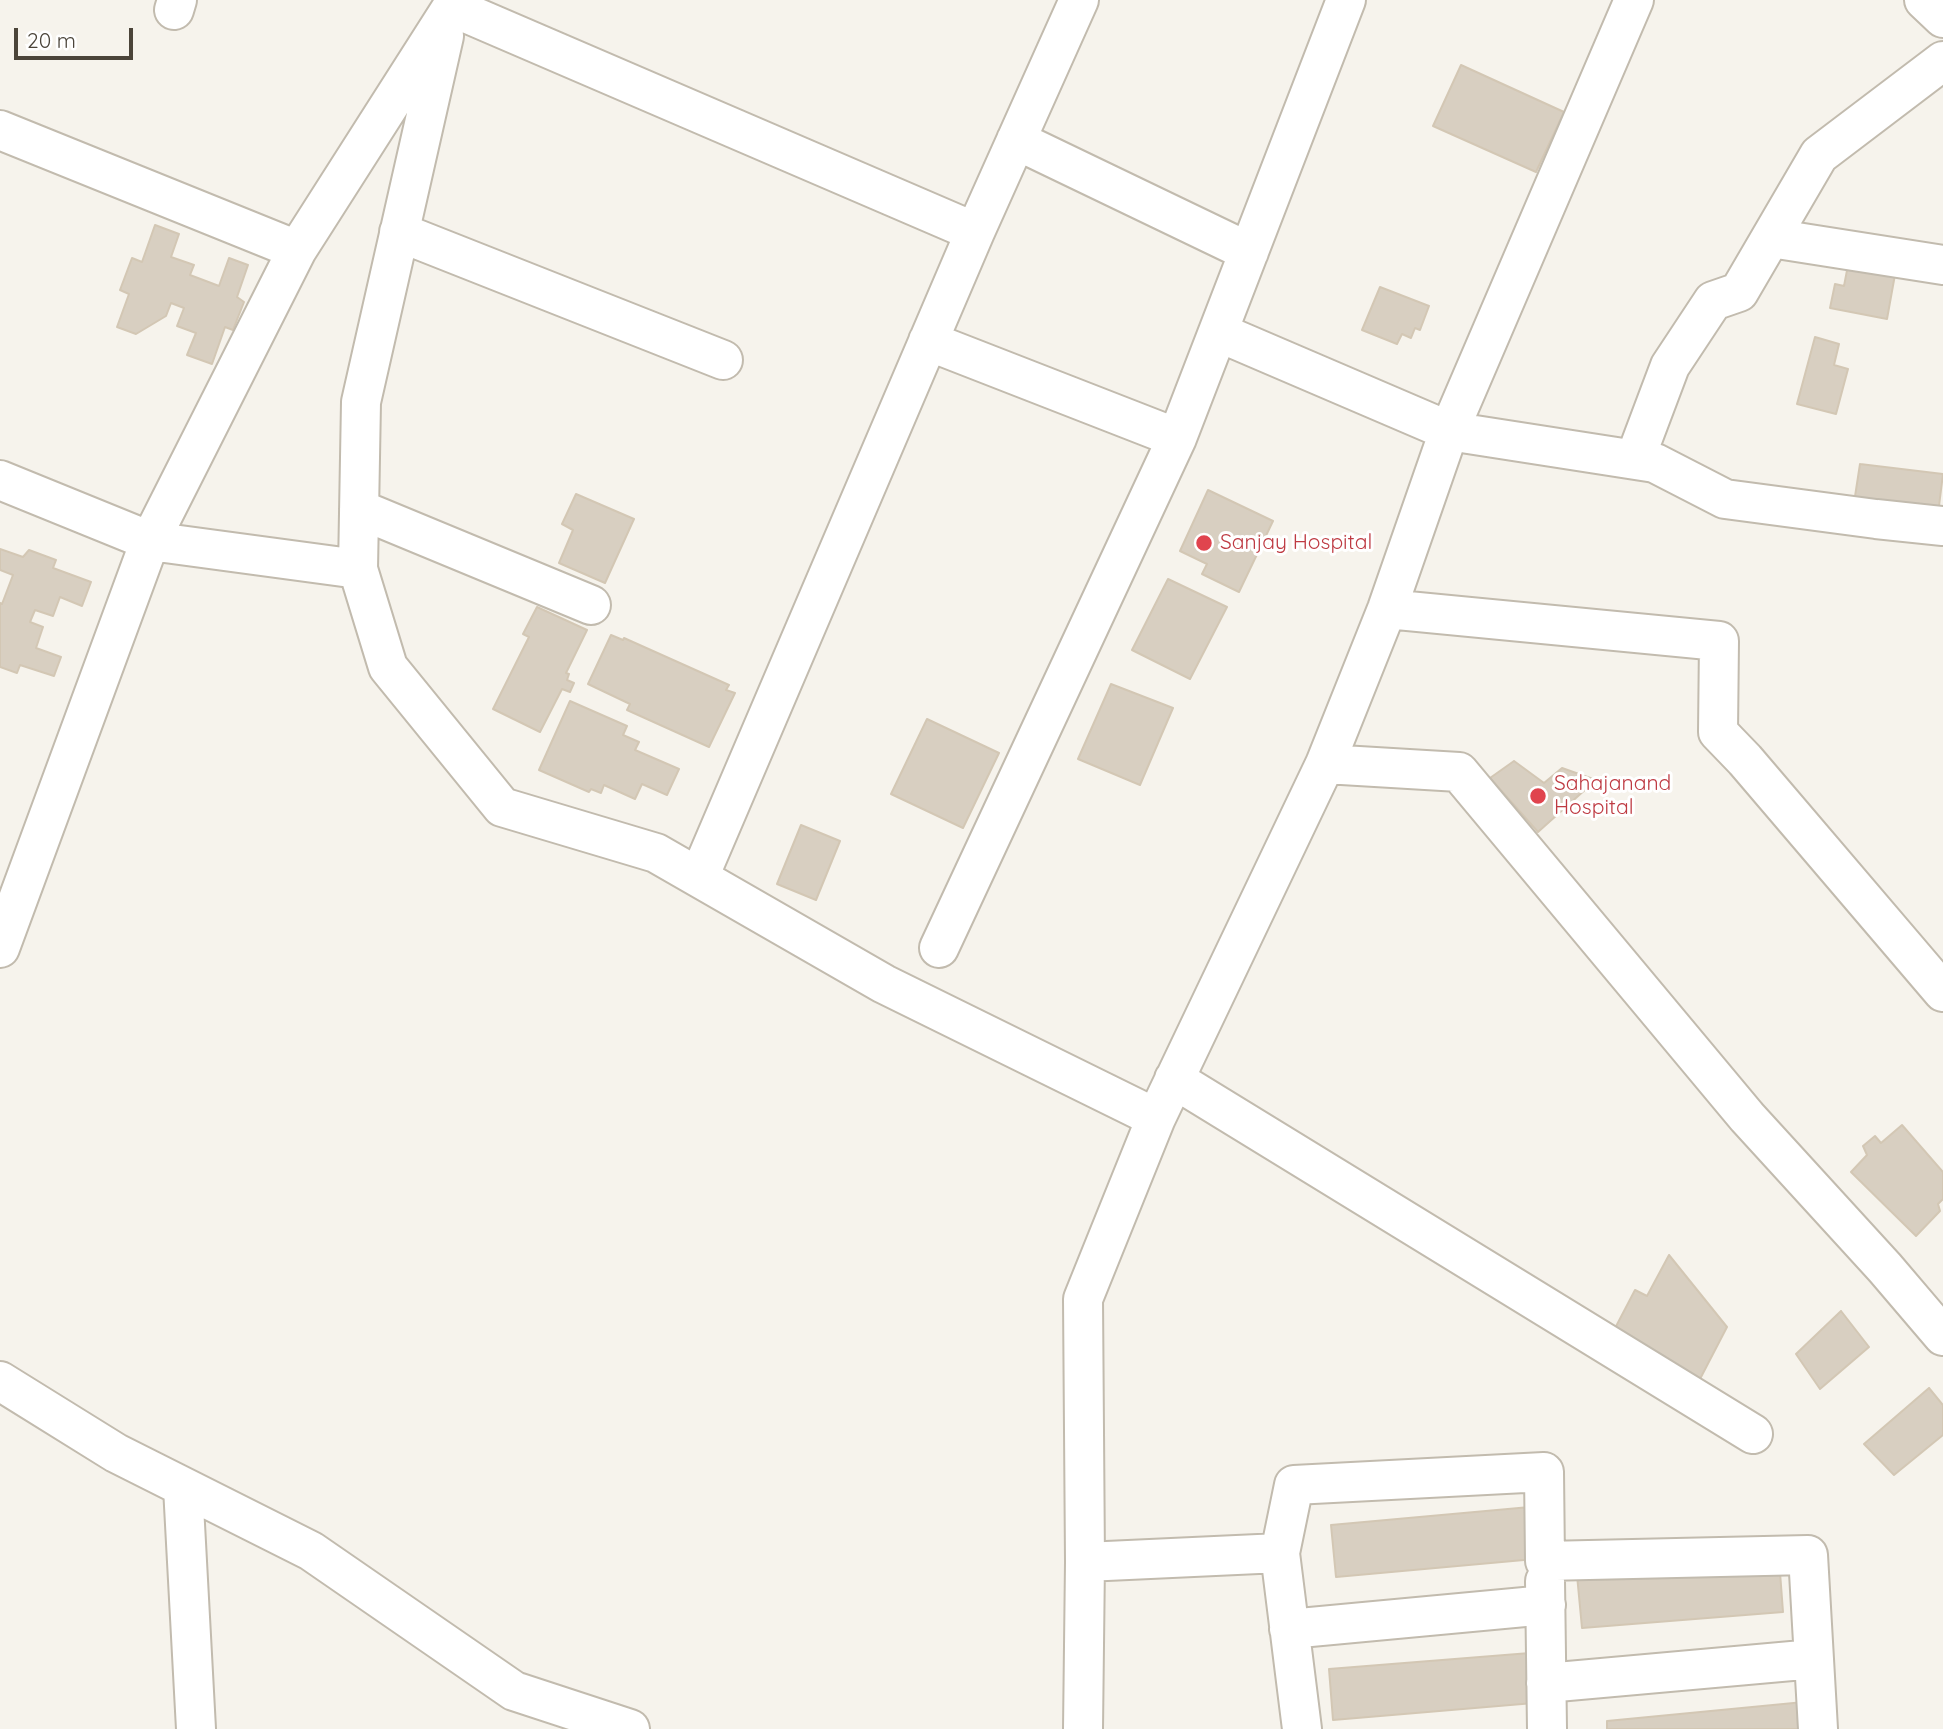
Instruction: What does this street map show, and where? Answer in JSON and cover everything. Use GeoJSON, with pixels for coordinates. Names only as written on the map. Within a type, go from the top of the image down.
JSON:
{"type":"FeatureCollection","features":[{"type":"Feature","properties":{"kind":"street"},"geometry":{"type":"LineString","coordinates":[[699,877],[975,232],[1079,0]]}},
{"type":"Feature","properties":{"kind":"street"},"geometry":{"type":"LineString","coordinates":[[939,948],[1177,438],[1346,0]]}},
{"type":"Feature","properties":{"kind":"street"},"geometry":{"type":"LineString","coordinates":[[1083,1729],[1083,1299],[1156,1118],[1325,764],[1387,609],[1449,431],[1634,0]]}},
{"type":"Feature","properties":{"kind":"street"},"geometry":{"type":"LineString","coordinates":[[1924,0],[1943,18]]}},
{"type":"Feature","properties":{"kind":"street"},"geometry":{"type":"LineString","coordinates":[[453,3],[975,232]]}},
{"type":"Feature","properties":{"kind":"street"},"geometry":{"type":"LineString","coordinates":[[453,3],[361,402],[359,569],[388,667],[502,807],[656,853],[884,984],[1156,1118]]}},
{"type":"Feature","properties":{"kind":"street"},"geometry":{"type":"LineString","coordinates":[[0,948],[150,541],[297,250],[453,3]]}},
{"type":"Feature","properties":{"kind":"street"},"geometry":{"type":"LineString","coordinates":[[1635,459],[1670,366],[1713,302],[1739,292],[1819,155],[1943,61]]}},
{"type":"Feature","properties":{"kind":"street"},"geometry":{"type":"LineString","coordinates":[[0,130],[297,250]]}},
{"type":"Feature","properties":{"kind":"street"},"geometry":{"type":"LineString","coordinates":[[1016,140],[1249,252]]}},
{"type":"Feature","properties":{"kind":"street"},"geometry":{"type":"LineString","coordinates":[[399,232],[723,360]]}},
{"type":"Feature","properties":{"kind":"street"},"geometry":{"type":"LineString","coordinates":[[1771,238],[1943,265]]}},
{"type":"Feature","properties":{"kind":"street"},"geometry":{"type":"LineString","coordinates":[[1218,332],[1449,431],[1656,463],[1725,499],[1943,526]]}},
{"type":"Feature","properties":{"kind":"street"},"geometry":{"type":"LineString","coordinates":[[928,341],[1177,438]]}},
{"type":"Feature","properties":{"kind":"street"},"geometry":{"type":"LineString","coordinates":[[0,480],[150,541],[359,569]]}},
{"type":"Feature","properties":{"kind":"street"},"geometry":{"type":"LineString","coordinates":[[359,509],[591,605]]}},
{"type":"Feature","properties":{"kind":"street"},"geometry":{"type":"LineString","coordinates":[[1387,609],[1719,641],[1718,733],[1745,760],[1943,992]]}},
{"type":"Feature","properties":{"kind":"street"},"geometry":{"type":"LineString","coordinates":[[1325,764],[1458,772],[1747,1116],[1943,1336]]}},
{"type":"Feature","properties":{"kind":"street"},"geometry":{"type":"LineString","coordinates":[[1174,1079],[1753,1434]]}},
{"type":"Feature","properties":{"kind":"street"},"geometry":{"type":"LineString","coordinates":[[0,1381],[116,1453],[311,1551],[514,1690],[630,1729]]}},
{"type":"Feature","properties":{"kind":"street"},"geometry":{"type":"LineString","coordinates":[[1302,1729],[1280,1553],[1294,1485],[1544,1472],[1547,1729]]}},
{"type":"Feature","properties":{"kind":"street"},"geometry":{"type":"LineString","coordinates":[[183,1487],[196,1729]]}},
{"type":"Feature","properties":{"kind":"street"},"geometry":{"type":"LineString","coordinates":[[1084,1562],[1280,1553]]}},
{"type":"Feature","properties":{"kind":"street"},"geometry":{"type":"LineString","coordinates":[[1545,1561],[1808,1555],[1818,1729]]}},
{"type":"Feature","properties":{"kind":"street"},"geometry":{"type":"LineString","coordinates":[[1289,1629],[1546,1605]]}},
{"type":"Feature","properties":{"kind":"street"},"geometry":{"type":"LineString","coordinates":[[1546,1683],[1814,1659]]}},
{"type":"Feature","properties":{"kind":"building"},"geometry":{"type":"Polygon","coordinates":[[[1461,65],[1564,112],[1536,172],[1433,126],[1461,65]]]}},
{"type":"Feature","properties":{"kind":"building"},"geometry":{"type":"Polygon","coordinates":[[[155,225],[179,234],[171,257],[194,265],[190,275],[219,286],[229,258],[248,265],[237,297],[244,302],[233,330],[225,327],[212,364],[187,355],[196,333],[177,326],[184,308],[171,303],[166,316],[136,334],[117,327],[129,294],[120,290],[132,258],[142,262],[155,225]]]}},
{"type":"Feature","properties":{"kind":"building"},"geometry":{"type":"Polygon","coordinates":[[[1849,260],[1896,269],[1887,319],[1830,308],[1835,284],[1844,286],[1849,260]]]}},
{"type":"Feature","properties":{"kind":"building"},"geometry":{"type":"Polygon","coordinates":[[[1380,287],[1429,306],[1420,330],[1415,328],[1411,338],[1402,334],[1397,344],[1362,330],[1380,287]]]}},
{"type":"Feature","properties":{"kind":"building"},"geometry":{"type":"Polygon","coordinates":[[[1815,337],[1839,344],[1834,365],[1848,369],[1836,414],[1797,404],[1815,337]]]}},
{"type":"Feature","properties":{"kind":"building"},"geometry":{"type":"Polygon","coordinates":[[[1860,464],[1943,474],[1938,514],[1854,503],[1860,464]]]}},
{"type":"Feature","properties":{"kind":"building"},"geometry":{"type":"Polygon","coordinates":[[[1208,490],[1273,521],[1239,592],[1202,574],[1207,564],[1180,551],[1208,490]]]}},
{"type":"Feature","properties":{"kind":"building"},"geometry":{"type":"Polygon","coordinates":[[[576,494],[634,519],[605,583],[559,563],[573,530],[562,524],[576,494]]]}},
{"type":"Feature","properties":{"kind":"building"},"geometry":{"type":"Polygon","coordinates":[[[0,549],[23,557],[29,550],[56,560],[53,568],[91,582],[82,606],[60,597],[53,616],[35,610],[30,622],[43,627],[36,648],[61,657],[54,676],[20,665],[17,673],[0,667],[0,603],[2,604],[13,575],[0,570],[0,549]]]}},
{"type":"Feature","properties":{"kind":"building"},"geometry":{"type":"Polygon","coordinates":[[[1168,579],[1227,607],[1190,679],[1132,650],[1168,579]]]}},
{"type":"Feature","properties":{"kind":"building"},"geometry":{"type":"Polygon","coordinates":[[[537,607],[587,630],[566,673],[569,674],[567,680],[574,683],[570,692],[562,689],[540,732],[493,709],[529,637],[523,634],[537,607]]]}},
{"type":"Feature","properties":{"kind":"building"},"geometry":{"type":"Polygon","coordinates":[[[611,635],[623,640],[624,638],[729,685],[726,690],[735,693],[709,747],[627,710],[630,704],[588,684],[611,635]]]}},
{"type":"Feature","properties":{"kind":"building"},"geometry":{"type":"Polygon","coordinates":[[[1111,684],[1173,708],[1140,785],[1078,759],[1111,684]]]}},
{"type":"Feature","properties":{"kind":"building"},"geometry":{"type":"Polygon","coordinates":[[[570,701],[627,726],[623,735],[639,742],[635,750],[679,769],[667,795],[642,784],[635,799],[604,785],[601,793],[591,789],[589,792],[539,770],[570,701]]]}},
{"type":"Feature","properties":{"kind":"building"},"geometry":{"type":"Polygon","coordinates":[[[927,719],[999,753],[963,828],[891,794],[927,719]]]}},
{"type":"Feature","properties":{"kind":"building"},"geometry":{"type":"Polygon","coordinates":[[[1514,761],[1544,783],[1562,768],[1596,780],[1538,832],[1490,778],[1514,761]]]}},
{"type":"Feature","properties":{"kind":"building"},"geometry":{"type":"Polygon","coordinates":[[[801,825],[840,841],[816,900],[777,884],[801,825]]]}},
{"type":"Feature","properties":{"kind":"building"},"geometry":{"type":"Polygon","coordinates":[[[1902,1125],[1943,1172],[1943,1199],[1938,1204],[1940,1211],[1916,1236],[1851,1172],[1867,1155],[1863,1146],[1875,1136],[1881,1143],[1902,1125]]]}},
{"type":"Feature","properties":{"kind":"building"},"geometry":{"type":"Polygon","coordinates":[[[1669,1255],[1727,1327],[1700,1379],[1612,1334],[1635,1290],[1647,1296],[1669,1255]]]}},
{"type":"Feature","properties":{"kind":"building"},"geometry":{"type":"Polygon","coordinates":[[[1841,1311],[1869,1347],[1820,1389],[1796,1354],[1841,1311]]]}},
{"type":"Feature","properties":{"kind":"building"},"geometry":{"type":"Polygon","coordinates":[[[1929,1388],[1943,1405],[1943,1435],[1894,1475],[1864,1444],[1929,1388]]]}},
{"type":"Feature","properties":{"kind":"building"},"geometry":{"type":"Polygon","coordinates":[[[1530,1507],[1535,1559],[1336,1577],[1331,1525],[1530,1507]]]}},
{"type":"Feature","properties":{"kind":"building"},"geometry":{"type":"Polygon","coordinates":[[[1779,1559],[1783,1612],[1582,1628],[1577,1575],[1779,1559]]]}},
{"type":"Feature","properties":{"kind":"building"},"geometry":{"type":"Polygon","coordinates":[[[1530,1653],[1534,1703],[1333,1720],[1329,1669],[1530,1653]]]}},
{"type":"Feature","properties":{"kind":"building"},"geometry":{"type":"Polygon","coordinates":[[[1804,1702],[1807,1729],[1607,1729],[1607,1721],[1804,1702]]]}},
{"type":"Feature","properties":{"kind":"place","name":"Sanjay Hospital"},"geometry":{"type":"Point","coordinates":[1204,543]}},
{"type":"Feature","properties":{"kind":"place","name":"Sahajanand Hospital"},"geometry":{"type":"Point","coordinates":[1538,796]}}]}
